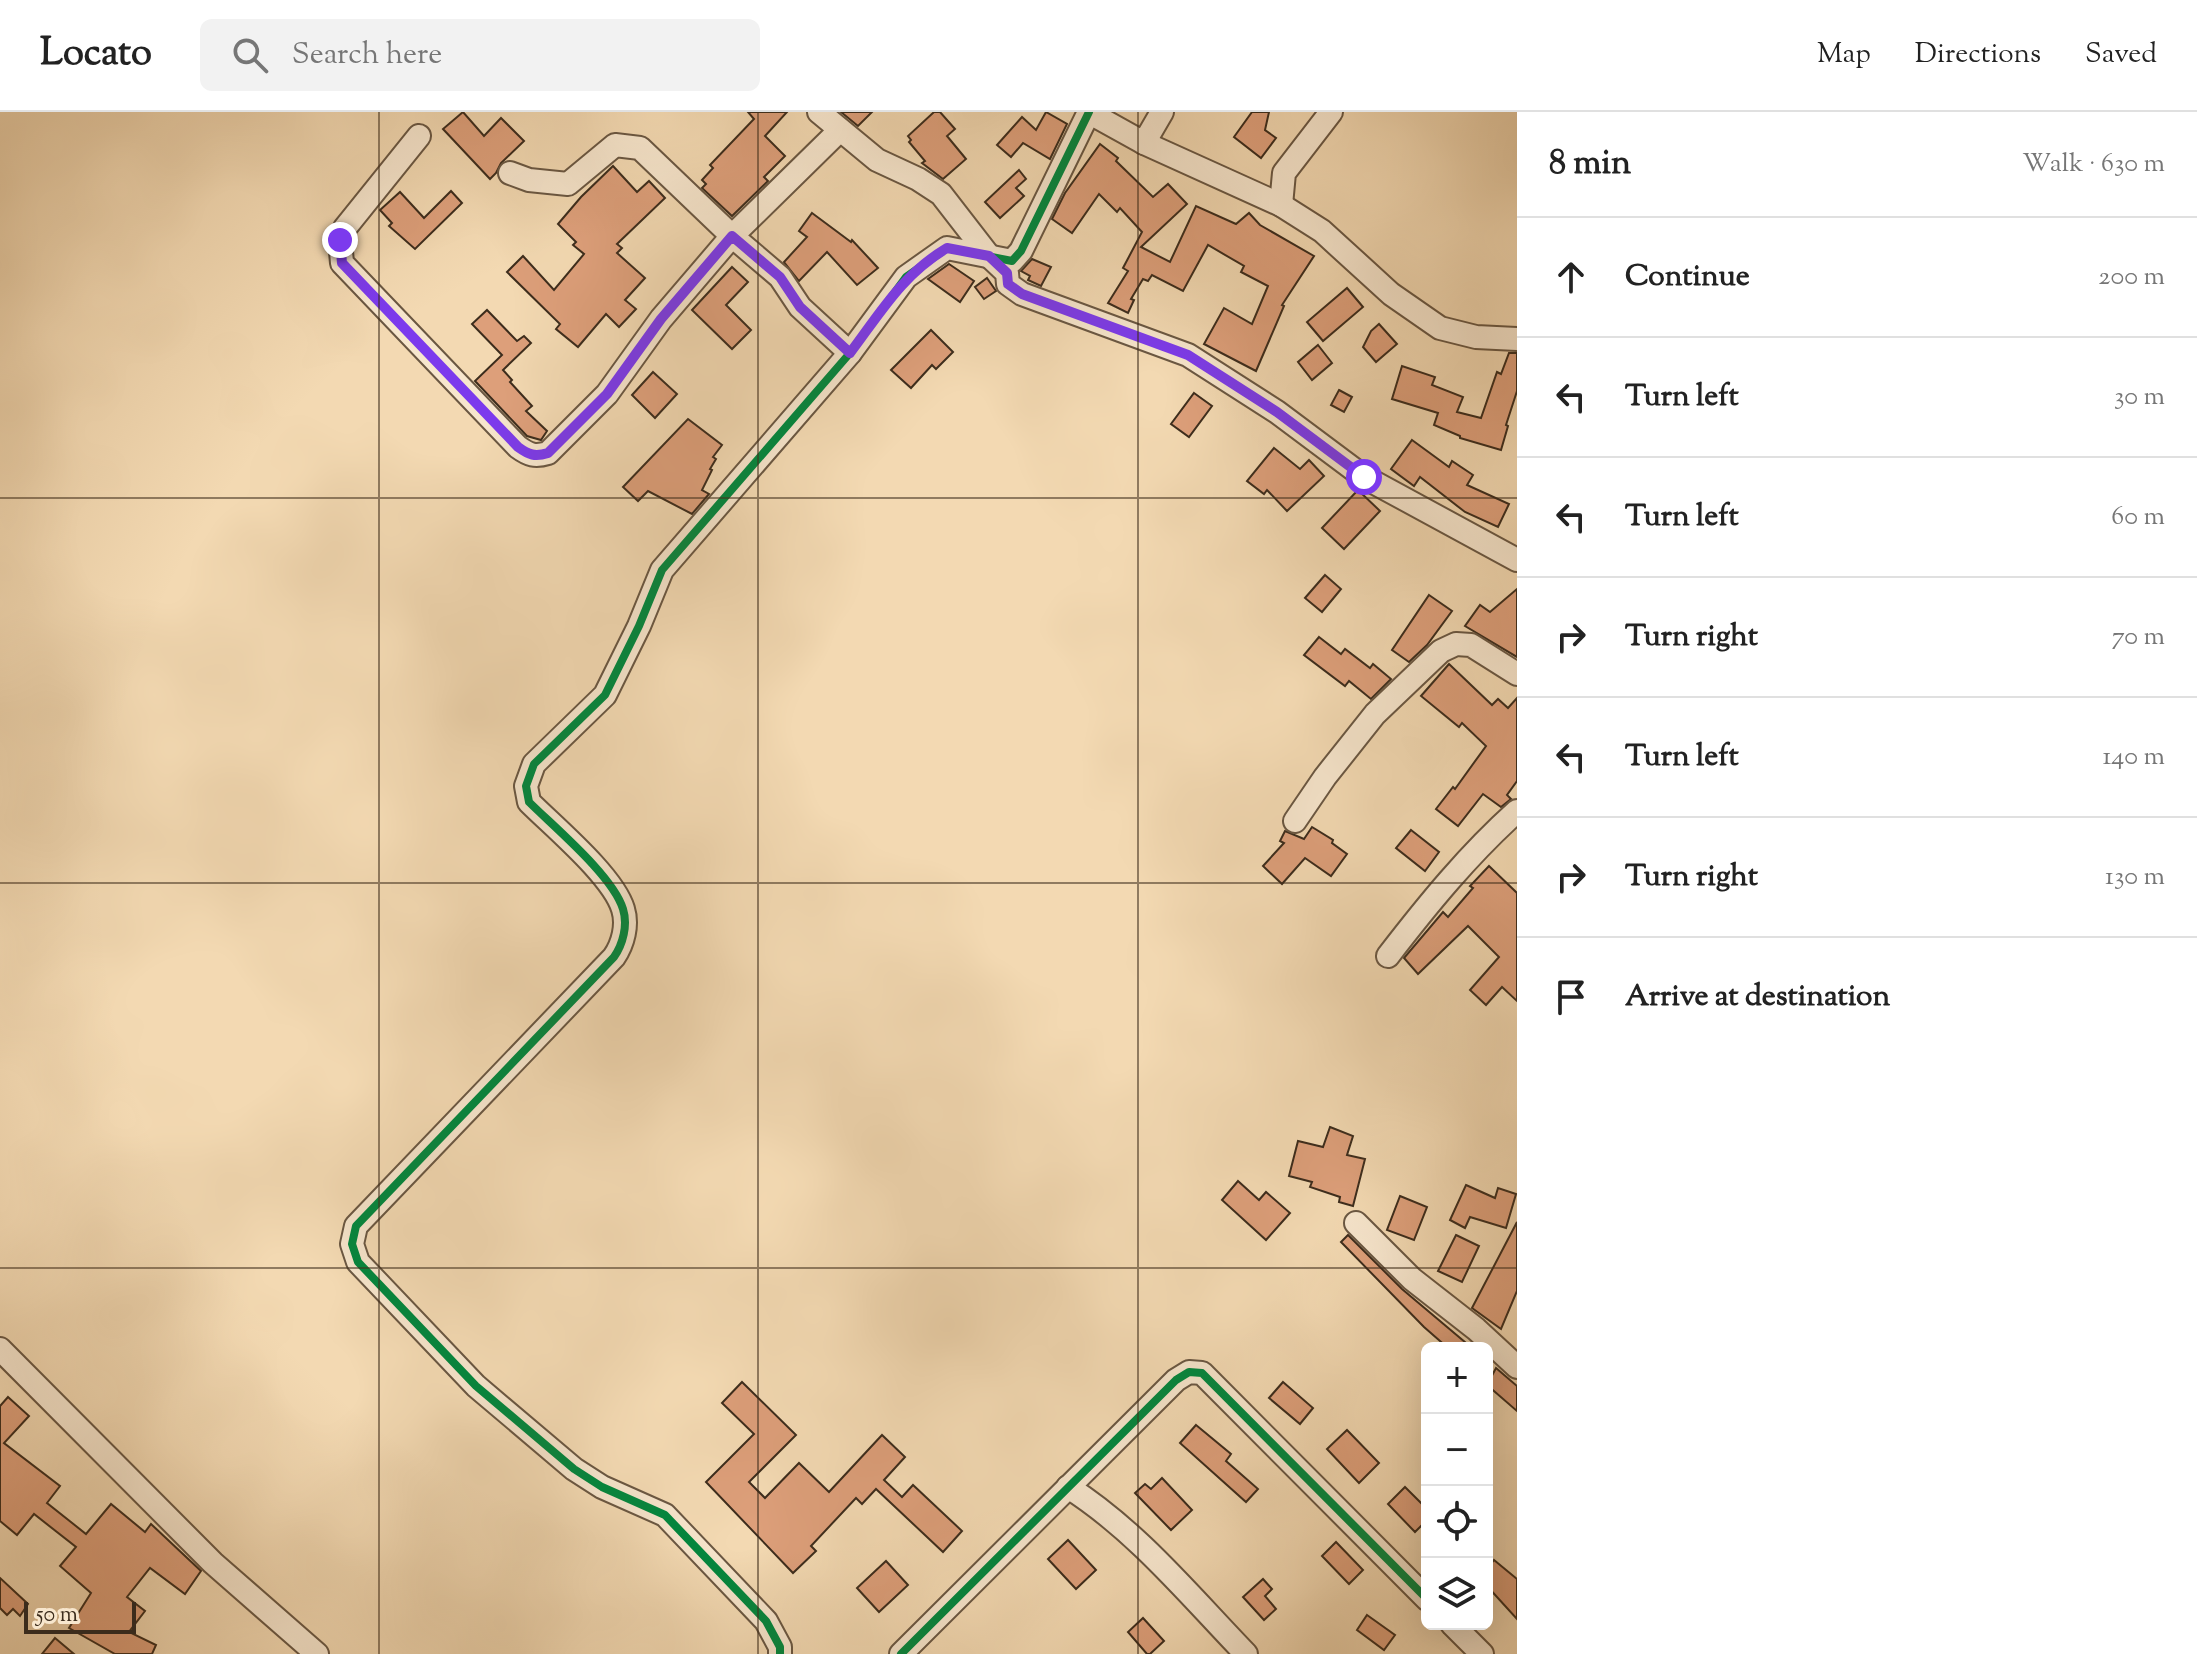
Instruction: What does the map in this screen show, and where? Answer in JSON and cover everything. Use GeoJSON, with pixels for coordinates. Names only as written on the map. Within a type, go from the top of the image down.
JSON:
{"type":"FeatureCollection","features":[{"type":"Feature","properties":{"kind":"street"},"geometry":{"type":"LineString","coordinates":[[819,112],[877,160],[918,179],[941,194],[989,256]]}},
{"type":"Feature","properties":{"kind":"street"},"geometry":{"type":"LineString","coordinates":[[1517,339],[1476,337],[1440,328],[1391,294],[1322,231],[1281,205],[1144,143],[1089,112],[1021,251],[1009,267],[1008,284],[1022,294],[1188,355],[1277,412],[1364,477],[1517,560]]}},
{"type":"Feature","properties":{"kind":"street"},"geometry":{"type":"LineString","coordinates":[[1144,143],[1162,112]]}},
{"type":"Feature","properties":{"kind":"street"},"geometry":{"type":"LineString","coordinates":[[1281,205],[1284,173],[1331,112]]}},
{"type":"Feature","properties":{"kind":"street"},"geometry":{"type":"LineString","coordinates":[[419,136],[345,228],[340,240],[342,263],[518,447],[538,456],[548,453],[607,394],[661,319],[732,236],[840,130]]}},
{"type":"Feature","properties":{"kind":"street"},"geometry":{"type":"LineString","coordinates":[[510,173],[529,180],[568,184],[615,145],[640,148],[780,277],[800,307],[850,353]]}},
{"type":"Feature","properties":{"kind":"street"},"geometry":{"type":"LineString","coordinates":[[780,1654],[780,1647],[766,1621],[665,1515],[602,1487],[574,1469],[487,1395],[358,1262],[352,1244],[356,1226],[614,957],[621,946],[625,919],[617,896],[600,873],[529,802],[526,786],[529,773],[540,755],[605,695],[662,570],[850,353],[906,277],[947,248],[989,256],[1009,267]]}},
{"type":"Feature","properties":{"kind":"street"},"geometry":{"type":"LineString","coordinates":[[1295,821],[1375,714],[1441,651],[1456,644],[1471,645],[1517,674]]}},
{"type":"Feature","properties":{"kind":"street"},"geometry":{"type":"LineString","coordinates":[[1388,956],[1452,877],[1489,836],[1517,811]]}},
{"type":"Feature","properties":{"kind":"street"},"geometry":{"type":"LineString","coordinates":[[1356,1223],[1412,1279],[1476,1329],[1517,1367]]}},
{"type":"Feature","properties":{"kind":"street"},"geometry":{"type":"LineString","coordinates":[[0,1349],[213,1563],[317,1654]]}},
{"type":"Feature","properties":{"kind":"street"},"geometry":{"type":"LineString","coordinates":[[901,1654],[1176,1380],[1189,1372],[1202,1373],[1421,1593]]}},
{"type":"Feature","properties":{"kind":"street"},"geometry":{"type":"LineString","coordinates":[[1068,1487],[1098,1506],[1141,1546],[1246,1654]]}},
{"type":"Feature","properties":{"kind":"street"},"geometry":{"type":"LineString","coordinates":[[1458,1630],[1482,1654]]}},
{"type":"Feature","properties":{"kind":"building"},"geometry":{"type":"Polygon","coordinates":[[[463,112],[484,136],[501,118],[524,141],[501,163],[490,179],[443,129],[463,112]]]}},
{"type":"Feature","properties":{"kind":"building"},"geometry":{"type":"Polygon","coordinates":[[[748,112],[787,112],[765,136],[785,156],[764,177],[768,181],[732,216],[702,188],[706,184],[702,180],[713,168],[710,165],[754,119],[748,112]]]}},
{"type":"Feature","properties":{"kind":"building"},"geometry":{"type":"Polygon","coordinates":[[[841,112],[872,112],[858,126],[841,112]]]}},
{"type":"Feature","properties":{"kind":"building"},"geometry":{"type":"Polygon","coordinates":[[[934,112],[940,112],[955,129],[947,136],[966,159],[943,179],[922,163],[925,161],[909,142],[908,136],[934,112]]]}},
{"type":"Feature","properties":{"kind":"building"},"geometry":{"type":"Polygon","coordinates":[[[1046,112],[1067,124],[1050,159],[1023,143],[1011,157],[997,145],[1022,117],[1036,130],[1046,112]]]}},
{"type":"Feature","properties":{"kind":"building"},"geometry":{"type":"Polygon","coordinates":[[[1252,112],[1269,112],[1265,130],[1276,138],[1261,158],[1234,137],[1252,112]]]}},
{"type":"Feature","properties":{"kind":"building"},"geometry":{"type":"Polygon","coordinates":[[[1100,144],[1118,158],[1116,161],[1153,197],[1168,184],[1187,204],[1141,247],[1170,262],[1196,206],[1236,224],[1249,213],[1260,225],[1314,256],[1282,305],[1256,371],[1204,344],[1224,308],[1252,324],[1268,286],[1241,272],[1244,266],[1208,245],[1183,291],[1152,275],[1148,281],[1143,279],[1131,299],[1134,300],[1128,313],[1108,303],[1128,271],[1123,268],[1142,232],[1120,208],[1117,212],[1099,194],[1072,233],[1052,219],[1065,193],[1100,144]]]}},
{"type":"Feature","properties":{"kind":"building"},"geometry":{"type":"Polygon","coordinates":[[[613,166],[637,192],[649,181],[665,198],[617,244],[622,248],[617,253],[645,278],[625,300],[636,309],[619,327],[606,314],[578,347],[556,329],[560,324],[507,272],[523,256],[554,290],[584,254],[573,245],[576,242],[558,224],[613,166]]]}},
{"type":"Feature","properties":{"kind":"building"},"geometry":{"type":"Polygon","coordinates":[[[1019,170],[1026,179],[1016,188],[1024,196],[1000,218],[985,202],[1019,170]]]}},
{"type":"Feature","properties":{"kind":"building"},"geometry":{"type":"Polygon","coordinates":[[[451,191],[462,203],[415,249],[389,226],[392,223],[380,210],[400,192],[424,218],[451,191]]]}},
{"type":"Feature","properties":{"kind":"building"},"geometry":{"type":"Polygon","coordinates":[[[812,213],[852,240],[878,268],[857,285],[827,252],[799,281],[784,262],[807,237],[799,231],[812,213]]]}},
{"type":"Feature","properties":{"kind":"building"},"geometry":{"type":"Polygon","coordinates":[[[1032,259],[1051,267],[1041,286],[1028,280],[1030,276],[1021,271],[1032,259]]]}},
{"type":"Feature","properties":{"kind":"building"},"geometry":{"type":"Polygon","coordinates":[[[949,264],[974,281],[960,302],[928,279],[949,264]]]}},
{"type":"Feature","properties":{"kind":"building"},"geometry":{"type":"Polygon","coordinates":[[[732,267],[748,282],[726,305],[751,330],[732,349],[692,310],[732,267]]]}},
{"type":"Feature","properties":{"kind":"building"},"geometry":{"type":"Polygon","coordinates":[[[987,278],[996,291],[984,299],[975,287],[987,278]]]}},
{"type":"Feature","properties":{"kind":"building"},"geometry":{"type":"Polygon","coordinates":[[[1347,288],[1363,307],[1323,341],[1307,322],[1347,288]]]}},
{"type":"Feature","properties":{"kind":"building"},"geometry":{"type":"Polygon","coordinates":[[[487,310],[517,341],[524,336],[531,343],[503,370],[532,406],[526,411],[547,431],[541,440],[527,436],[475,381],[502,355],[472,324],[487,310]]]}},
{"type":"Feature","properties":{"kind":"building"},"geometry":{"type":"Polygon","coordinates":[[[1379,324],[1397,344],[1376,362],[1363,347],[1371,331],[1379,324]]]}},
{"type":"Feature","properties":{"kind":"building"},"geometry":{"type":"Polygon","coordinates":[[[931,330],[953,352],[936,369],[932,365],[911,388],[891,370],[931,330]]]}},
{"type":"Feature","properties":{"kind":"building"},"geometry":{"type":"Polygon","coordinates":[[[1318,345],[1332,363],[1312,380],[1298,362],[1318,345]]]}},
{"type":"Feature","properties":{"kind":"building"},"geometry":{"type":"Polygon","coordinates":[[[1509,353],[1517,353],[1517,391],[1501,450],[1460,438],[1434,425],[1438,413],[1392,399],[1402,366],[1435,377],[1432,385],[1463,397],[1457,412],[1481,418],[1497,372],[1501,374],[1509,353]]]}},
{"type":"Feature","properties":{"kind":"building"},"geometry":{"type":"Polygon","coordinates":[[[653,372],[677,394],[655,418],[632,395],[653,372]]]}},
{"type":"Feature","properties":{"kind":"building"},"geometry":{"type":"Polygon","coordinates":[[[1339,390],[1352,397],[1344,412],[1331,405],[1339,390]]]}},
{"type":"Feature","properties":{"kind":"building"},"geometry":{"type":"Polygon","coordinates":[[[1194,393],[1212,406],[1189,437],[1171,424],[1194,393]]]}},
{"type":"Feature","properties":{"kind":"building"},"geometry":{"type":"Polygon","coordinates":[[[688,419],[722,445],[713,457],[716,459],[702,490],[709,494],[692,514],[648,491],[638,501],[623,487],[688,419]]]}},
{"type":"Feature","properties":{"kind":"building"},"geometry":{"type":"Polygon","coordinates":[[[1412,440],[1449,467],[1452,461],[1473,475],[1467,485],[1509,504],[1498,527],[1465,512],[1420,477],[1414,486],[1391,469],[1412,440]]]}},
{"type":"Feature","properties":{"kind":"building"},"geometry":{"type":"Polygon","coordinates":[[[1274,448],[1300,469],[1309,460],[1324,476],[1287,511],[1267,490],[1264,494],[1247,481],[1274,448]]]}},
{"type":"Feature","properties":{"kind":"building"},"geometry":{"type":"Polygon","coordinates":[[[1358,490],[1380,511],[1344,549],[1322,528],[1358,490]]]}},
{"type":"Feature","properties":{"kind":"building"},"geometry":{"type":"Polygon","coordinates":[[[1325,575],[1341,589],[1322,612],[1305,598],[1325,575]]]}},
{"type":"Feature","properties":{"kind":"building"},"geometry":{"type":"Polygon","coordinates":[[[1517,589],[1517,657],[1465,626],[1480,605],[1490,612],[1517,589]]]}},
{"type":"Feature","properties":{"kind":"building"},"geometry":{"type":"Polygon","coordinates":[[[1429,595],[1452,611],[1427,645],[1409,662],[1392,650],[1429,595]]]}},
{"type":"Feature","properties":{"kind":"building"},"geometry":{"type":"Polygon","coordinates":[[[1319,637],[1341,654],[1345,649],[1370,668],[1373,664],[1391,679],[1371,699],[1349,681],[1345,686],[1304,655],[1319,637]]]}},
{"type":"Feature","properties":{"kind":"building"},"geometry":{"type":"Polygon","coordinates":[[[1449,664],[1492,705],[1498,699],[1508,708],[1517,698],[1517,781],[1507,795],[1511,799],[1501,807],[1483,794],[1458,826],[1436,809],[1453,787],[1455,789],[1486,746],[1462,723],[1459,727],[1421,696],[1449,664]]]}},
{"type":"Feature","properties":{"kind":"building"},"geometry":{"type":"Polygon","coordinates":[[[1312,827],[1333,840],[1332,843],[1347,854],[1331,876],[1305,858],[1282,884],[1263,866],[1284,843],[1280,841],[1285,831],[1304,839],[1312,827]]]}},
{"type":"Feature","properties":{"kind":"building"},"geometry":{"type":"Polygon","coordinates":[[[1411,830],[1439,852],[1425,871],[1396,848],[1411,830]]]}},
{"type":"Feature","properties":{"kind":"building"},"geometry":{"type":"Polygon","coordinates":[[[1489,866],[1517,893],[1517,1001],[1502,987],[1486,1005],[1470,990],[1499,957],[1468,926],[1418,974],[1404,958],[1443,912],[1448,917],[1489,866]]]}},
{"type":"Feature","properties":{"kind":"building"},"geometry":{"type":"Polygon","coordinates":[[[1330,1127],[1353,1136],[1347,1155],[1365,1159],[1353,1206],[1339,1202],[1340,1197],[1310,1187],[1312,1182],[1289,1176],[1298,1141],[1323,1147],[1330,1127]]]}},
{"type":"Feature","properties":{"kind":"building"},"geometry":{"type":"Polygon","coordinates":[[[1238,1181],[1259,1200],[1266,1192],[1290,1213],[1266,1240],[1222,1200],[1238,1181]]]}},
{"type":"Feature","properties":{"kind":"building"},"geometry":{"type":"Polygon","coordinates":[[[1466,1185],[1495,1198],[1498,1188],[1516,1194],[1506,1228],[1470,1217],[1465,1228],[1450,1220],[1466,1185]]]}},
{"type":"Feature","properties":{"kind":"building"},"geometry":{"type":"Polygon","coordinates":[[[1400,1196],[1427,1207],[1414,1240],[1387,1230],[1400,1196]]]}},
{"type":"Feature","properties":{"kind":"building"},"geometry":{"type":"Polygon","coordinates":[[[1517,1222],[1517,1291],[1501,1329],[1472,1308],[1517,1222]]]}},
{"type":"Feature","properties":{"kind":"building"},"geometry":{"type":"Polygon","coordinates":[[[1348,1235],[1402,1289],[1465,1342],[1441,1342],[1341,1242],[1348,1235]]]}},
{"type":"Feature","properties":{"kind":"building"},"geometry":{"type":"Polygon","coordinates":[[[1456,1235],[1479,1246],[1462,1282],[1438,1271],[1456,1235]]]}},
{"type":"Feature","properties":{"kind":"building"},"geometry":{"type":"Polygon","coordinates":[[[1496,1368],[1517,1386],[1517,1411],[1493,1390],[1496,1368]]]}},
{"type":"Feature","properties":{"kind":"building"},"geometry":{"type":"Polygon","coordinates":[[[742,1382],[796,1435],[749,1482],[765,1498],[799,1463],[829,1492],[882,1435],[905,1457],[884,1480],[902,1497],[913,1485],[962,1531],[943,1552],[876,1489],[862,1504],[856,1498],[811,1546],[816,1551],[793,1573],[706,1482],[754,1434],[722,1403],[742,1382]]]}},
{"type":"Feature","properties":{"kind":"building"},"geometry":{"type":"Polygon","coordinates":[[[1283,1382],[1313,1408],[1300,1424],[1269,1398],[1283,1382]]]}},
{"type":"Feature","properties":{"kind":"building"},"geometry":{"type":"Polygon","coordinates":[[[8,1397],[29,1416],[4,1443],[60,1486],[47,1503],[86,1534],[111,1504],[145,1532],[151,1524],[201,1571],[185,1594],[150,1568],[127,1597],[145,1611],[129,1632],[156,1645],[152,1654],[115,1654],[69,1628],[91,1593],[60,1566],[76,1547],[34,1514],[17,1535],[0,1521],[0,1406],[8,1397]]]}},
{"type":"Feature","properties":{"kind":"building"},"geometry":{"type":"Polygon","coordinates":[[[1196,1425],[1231,1454],[1226,1461],[1258,1489],[1246,1502],[1180,1443],[1196,1425]]]}},
{"type":"Feature","properties":{"kind":"building"},"geometry":{"type":"Polygon","coordinates":[[[1347,1430],[1379,1463],[1359,1483],[1327,1449],[1347,1430]]]}},
{"type":"Feature","properties":{"kind":"building"},"geometry":{"type":"Polygon","coordinates":[[[1162,1478],[1192,1510],[1171,1530],[1135,1493],[1145,1484],[1151,1489],[1162,1478]]]}},
{"type":"Feature","properties":{"kind":"building"},"geometry":{"type":"Polygon","coordinates":[[[1405,1487],[1421,1503],[1421,1526],[1415,1532],[1388,1504],[1405,1487]]]}},
{"type":"Feature","properties":{"kind":"building"},"geometry":{"type":"Polygon","coordinates":[[[1068,1540],[1096,1570],[1076,1589],[1048,1559],[1068,1540]]]}},
{"type":"Feature","properties":{"kind":"building"},"geometry":{"type":"Polygon","coordinates":[[[1336,1542],[1363,1570],[1349,1584],[1322,1556],[1336,1542]]]}},
{"type":"Feature","properties":{"kind":"building"},"geometry":{"type":"Polygon","coordinates":[[[886,1561],[908,1585],[879,1612],[857,1588],[886,1561]]]}},
{"type":"Feature","properties":{"kind":"building"},"geometry":{"type":"Polygon","coordinates":[[[1493,1561],[1517,1579],[1517,1619],[1493,1593],[1493,1561]]]}},
{"type":"Feature","properties":{"kind":"building"},"geometry":{"type":"Polygon","coordinates":[[[0,1578],[28,1604],[20,1616],[13,1609],[7,1615],[0,1608],[0,1578]]]}},
{"type":"Feature","properties":{"kind":"building"},"geometry":{"type":"Polygon","coordinates":[[[1263,1579],[1272,1589],[1265,1596],[1276,1609],[1264,1620],[1243,1597],[1263,1579]]]}},
{"type":"Feature","properties":{"kind":"building"},"geometry":{"type":"Polygon","coordinates":[[[1367,1615],[1395,1635],[1384,1650],[1357,1630],[1367,1615]]]}},
{"type":"Feature","properties":{"kind":"building"},"geometry":{"type":"Polygon","coordinates":[[[1143,1618],[1164,1641],[1150,1654],[1128,1632],[1143,1618]]]}},
{"type":"Feature","properties":{"kind":"building"},"geometry":{"type":"Polygon","coordinates":[[[55,1638],[74,1654],[42,1654],[55,1638]]]}},
{"type":"Feature","properties":{"kind":"cycle path"},"geometry":{"type":"LineString","coordinates":[[780,1654],[780,1647],[766,1621],[665,1515],[602,1487],[574,1469],[476,1386],[358,1262],[352,1244],[356,1226],[614,957],[620,946],[625,921],[617,896],[595,867],[529,802],[526,786],[534,764],[605,695],[662,570],[850,353],[906,277],[947,248],[1012,261],[1021,251],[1089,112]]}},
{"type":"Feature","properties":{"kind":"cycle path"},"geometry":{"type":"LineString","coordinates":[[901,1654],[1176,1380],[1189,1372],[1202,1373],[1421,1593]]}},
{"type":"Feature","properties":{"kind":"route"},"geometry":{"type":"LineString","coordinates":[[340,240],[342,263],[528,454],[538,456],[548,453],[607,394],[661,319],[732,236],[780,277],[800,307],[850,353],[906,277],[930,258],[947,248],[989,256],[1007,273],[1008,284],[1022,294],[1188,355],[1277,412],[1364,477]]}}]}
